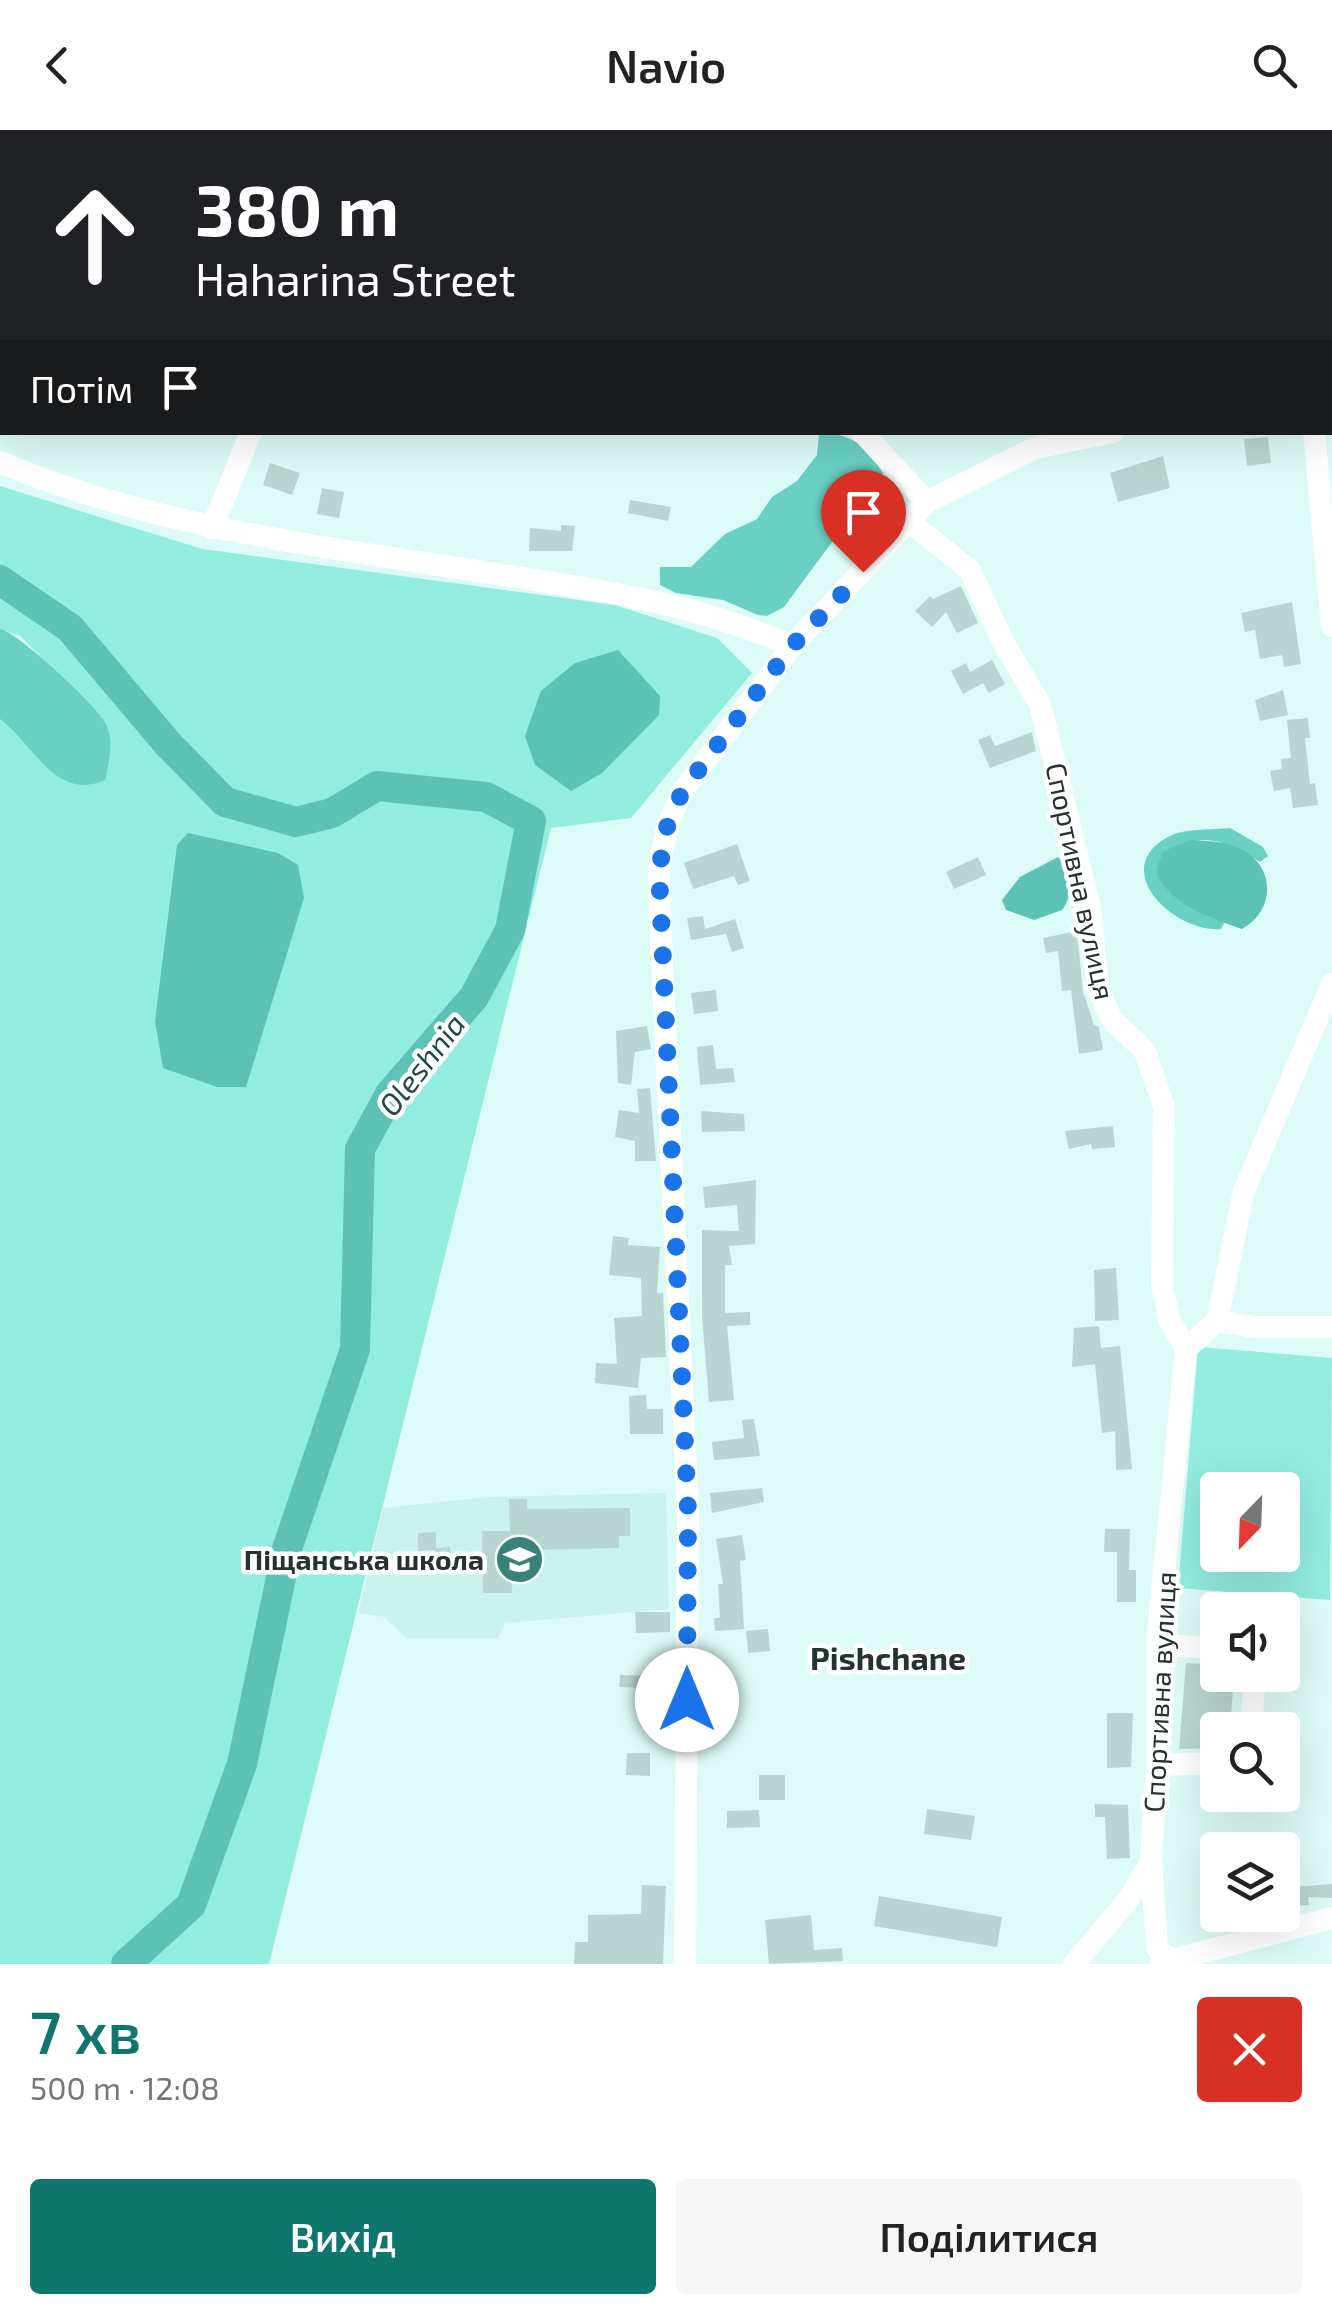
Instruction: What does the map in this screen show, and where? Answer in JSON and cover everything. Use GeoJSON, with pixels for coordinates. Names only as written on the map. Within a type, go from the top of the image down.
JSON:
{"type":"FeatureCollection","features":[{"type":"Feature","properties":{"kind":"street"},"geometry":{"type":"LineString","coordinates":[[212,528],[250,435]]}},
{"type":"Feature","properties":{"kind":"street"},"geometry":{"type":"LineString","coordinates":[[865,435],[927,502]]}},
{"type":"Feature","properties":{"kind":"street"},"geometry":{"type":"LineString","coordinates":[[686,1964],[688,1511],[659,870],[667,827],[682,792],[792,646],[927,502],[1035,440],[1084,435]]}},
{"type":"Feature","properties":{"kind":"street"},"geometry":{"type":"LineString","coordinates":[[1314,435],[1332,626]]}},
{"type":"Feature","properties":{"kind":"street"},"geometry":{"type":"LineString","coordinates":[[0,462],[55,485],[212,528],[666,600],[792,646]]}},
{"type":"Feature","properties":{"kind":"street","name":"Спортивна вулиця"},"geometry":{"type":"LineString","coordinates":[[911,523],[970,570],[1003,642],[1040,704],[1090,907],[1098,989],[1112,1018],[1145,1051],[1164,1107],[1162,1285],[1169,1319],[1186,1349],[1157,1646],[1157,1765],[1151,1862],[1158,1948],[1170,1963]]}},
{"type":"Feature","properties":{"kind":"street"},"geometry":{"type":"LineString","coordinates":[[1186,1349],[1217,1321],[1244,1192],[1332,984]]}},
{"type":"Feature","properties":{"kind":"street"},"geometry":{"type":"LineString","coordinates":[[1217,1321],[1254,1328],[1332,1327]]}},
{"type":"Feature","properties":{"kind":"street"},"geometry":{"type":"LineString","coordinates":[[1157,1646],[1200,1647]]}},
{"type":"Feature","properties":{"kind":"street"},"geometry":{"type":"LineString","coordinates":[[1157,1765],[1200,1764]]}},
{"type":"Feature","properties":{"kind":"street"},"geometry":{"type":"LineString","coordinates":[[1074,1964],[1128,1900],[1151,1862]]}},
{"type":"Feature","properties":{"kind":"street"},"geometry":{"type":"LineString","coordinates":[[1170,1963],[1247,1954],[1332,1918]]}},
{"type":"Feature","properties":{"kind":"shaded area"},"geometry":{"type":"Polygon","coordinates":[[[819,435],[840,435],[857,442],[883,473],[784,607],[767,616],[758,615],[723,600],[676,593],[660,585],[660,567],[691,567],[725,534],[757,519],[772,497],[797,481],[817,455],[819,435]]]}},
{"type":"Feature","properties":{"kind":"shaded area"},"geometry":{"type":"Polygon","coordinates":[[[0,486],[202,549],[615,605],[717,638],[752,673],[631,818],[551,828],[269,1964],[0,1964],[0,719],[24,738],[40,761],[109,749],[101,717],[20,636],[0,629],[0,486]],[[168,946],[155,1021],[246,1086],[255,1048],[168,946]]]}},
{"type":"Feature","properties":{"kind":"shaded area"},"geometry":{"type":"Polygon","coordinates":[[[0,629],[39,656],[106,724],[110,738],[105,780],[88,785],[59,777],[0,719],[0,629]]]}},
{"type":"Feature","properties":{"kind":"shaded area"},"geometry":{"type":"Polygon","coordinates":[[[618,650],[660,696],[659,715],[602,773],[571,791],[535,765],[525,736],[541,691],[575,663],[618,650]]]}},
{"type":"Feature","properties":{"kind":"shaded area"},"geometry":{"type":"Polygon","coordinates":[[[1230,828],[1263,847],[1268,856],[1260,862],[1232,846],[1192,841],[1156,869],[1170,892],[1224,923],[1221,929],[1184,921],[1154,896],[1146,881],[1144,865],[1151,850],[1175,834],[1230,828]]]}},
{"type":"Feature","properties":{"kind":"shaded area"},"geometry":{"type":"Polygon","coordinates":[[[188,833],[278,853],[298,865],[304,898],[246,1087],[217,1087],[163,1068],[155,1021],[177,845],[188,833]]]}},
{"type":"Feature","properties":{"kind":"shaded area"},"geometry":{"type":"Polygon","coordinates":[[[1191,840],[1234,846],[1260,865],[1265,876],[1266,900],[1253,921],[1242,929],[1191,908],[1161,881],[1156,869],[1164,851],[1191,840]]]}},
{"type":"Feature","properties":{"kind":"shaded area"},"geometry":{"type":"Polygon","coordinates":[[[1058,857],[1070,882],[1062,910],[1034,920],[1006,910],[1002,900],[1020,877],[1058,857]]]}},
{"type":"Feature","properties":{"kind":"shaded area"},"geometry":{"type":"Polygon","coordinates":[[[1198,1347],[1332,1358],[1330,1600],[1300,1598],[1300,1592],[1178,1588],[1198,1347]]]}},
{"type":"Feature","properties":{"kind":"shaded area","name":"Піщанська школа"},"geometry":{"type":"Polygon","coordinates":[[[666,1493],[669,1609],[505,1623],[498,1638],[406,1638],[384,1617],[358,1613],[383,1508],[489,1497],[666,1493]]]}},
{"type":"Feature","properties":{"kind":"building"},"geometry":{"type":"Polygon","coordinates":[[[1268,437],[1271,463],[1247,466],[1244,439],[1268,437]]]}},
{"type":"Feature","properties":{"kind":"building"},"geometry":{"type":"Polygon","coordinates":[[[1163,456],[1170,488],[1118,502],[1110,473],[1163,456]]]}},
{"type":"Feature","properties":{"kind":"building"},"geometry":{"type":"Polygon","coordinates":[[[270,463],[300,473],[292,495],[263,485],[270,463]]]}},
{"type":"Feature","properties":{"kind":"building"},"geometry":{"type":"Polygon","coordinates":[[[322,488],[344,492],[339,518],[317,514],[322,488]]]}},
{"type":"Feature","properties":{"kind":"building"},"geometry":{"type":"Polygon","coordinates":[[[630,500],[671,507],[668,521],[628,513],[630,500]]]}},
{"type":"Feature","properties":{"kind":"building"},"geometry":{"type":"Polygon","coordinates":[[[561,525],[575,526],[572,551],[529,551],[530,528],[561,531],[561,525]]]}},
{"type":"Feature","properties":{"kind":"building"},"geometry":{"type":"Polygon","coordinates":[[[961,586],[978,623],[957,633],[946,612],[932,627],[915,611],[930,596],[933,599],[961,586]]]}},
{"type":"Feature","properties":{"kind":"building"},"geometry":{"type":"Polygon","coordinates":[[[1292,602],[1301,664],[1284,667],[1282,655],[1260,659],[1255,630],[1245,632],[1241,613],[1292,602]]]}},
{"type":"Feature","properties":{"kind":"building"},"geometry":{"type":"Polygon","coordinates":[[[992,660],[1005,684],[989,693],[983,683],[963,694],[951,671],[966,663],[970,672],[992,660]]]}},
{"type":"Feature","properties":{"kind":"building"},"geometry":{"type":"Polygon","coordinates":[[[1283,690],[1288,715],[1260,721],[1255,700],[1283,690]]]}},
{"type":"Feature","properties":{"kind":"building"},"geometry":{"type":"Polygon","coordinates":[[[1308,718],[1310,738],[1305,738],[1310,784],[1315,783],[1318,805],[1293,808],[1290,788],[1274,791],[1270,771],[1282,769],[1281,759],[1291,758],[1287,720],[1308,718]]]}},
{"type":"Feature","properties":{"kind":"building"},"geometry":{"type":"Polygon","coordinates":[[[1032,732],[1036,751],[990,768],[978,740],[990,735],[995,746],[1032,732]]]}},
{"type":"Feature","properties":{"kind":"building"},"geometry":{"type":"Polygon","coordinates":[[[737,844],[750,881],[738,885],[734,876],[693,889],[684,863],[737,844]]]}},
{"type":"Feature","properties":{"kind":"building"},"geometry":{"type":"Polygon","coordinates":[[[978,857],[986,875],[954,889],[946,872],[978,857]]]}},
{"type":"Feature","properties":{"kind":"building"},"geometry":{"type":"Polygon","coordinates":[[[703,916],[705,929],[735,919],[744,948],[732,952],[726,934],[691,940],[687,918],[703,916]]]}},
{"type":"Feature","properties":{"kind":"building"},"geometry":{"type":"Polygon","coordinates":[[[1077,931],[1083,991],[1094,1025],[1099,1027],[1103,1050],[1079,1054],[1071,990],[1062,991],[1058,951],[1046,953],[1043,938],[1077,931]]]}},
{"type":"Feature","properties":{"kind":"building"},"geometry":{"type":"Polygon","coordinates":[[[716,990],[718,1011],[694,1014],[691,993],[716,990]]]}},
{"type":"Feature","properties":{"kind":"building"},"geometry":{"type":"Polygon","coordinates":[[[647,1026],[651,1049],[635,1052],[631,1085],[618,1083],[616,1031],[647,1026]]]}},
{"type":"Feature","properties":{"kind":"building"},"geometry":{"type":"Polygon","coordinates":[[[713,1045],[716,1069],[733,1068],[735,1082],[700,1085],[697,1047],[713,1045]]]}},
{"type":"Feature","properties":{"kind":"building"},"geometry":{"type":"Polygon","coordinates":[[[650,1088],[656,1161],[635,1161],[635,1141],[615,1137],[619,1110],[639,1113],[637,1089],[650,1088]]]}},
{"type":"Feature","properties":{"kind":"building"},"geometry":{"type":"Polygon","coordinates":[[[701,1111],[744,1114],[745,1131],[702,1132],[701,1111]]]}},
{"type":"Feature","properties":{"kind":"building"},"geometry":{"type":"Polygon","coordinates":[[[1113,1126],[1115,1147],[1092,1149],[1091,1144],[1069,1149],[1065,1131],[1113,1126]]]}},
{"type":"Feature","properties":{"kind":"building"},"geometry":{"type":"Polygon","coordinates":[[[756,1180],[755,1244],[729,1246],[732,1265],[725,1265],[725,1313],[750,1312],[750,1325],[727,1326],[734,1400],[709,1402],[702,1316],[702,1230],[739,1231],[737,1205],[705,1208],[703,1187],[756,1180]]]}},
{"type":"Feature","properties":{"kind":"building"},"geometry":{"type":"Polygon","coordinates":[[[613,1236],[629,1238],[628,1245],[660,1247],[657,1293],[663,1293],[666,1357],[641,1358],[638,1388],[595,1383],[596,1363],[617,1364],[614,1318],[642,1316],[641,1278],[609,1275],[613,1236]]]}},
{"type":"Feature","properties":{"kind":"building"},"geometry":{"type":"Polygon","coordinates":[[[1116,1268],[1119,1320],[1095,1321],[1094,1270],[1116,1268]]]}},
{"type":"Feature","properties":{"kind":"building"},"geometry":{"type":"Polygon","coordinates":[[[1099,1326],[1101,1348],[1120,1346],[1132,1469],[1116,1470],[1115,1431],[1102,1433],[1095,1364],[1072,1367],[1074,1328],[1099,1326]]]}},
{"type":"Feature","properties":{"kind":"building"},"geometry":{"type":"Polygon","coordinates":[[[646,1395],[647,1409],[663,1409],[663,1434],[630,1434],[629,1396],[646,1395]]]}},
{"type":"Feature","properties":{"kind":"building"},"geometry":{"type":"Polygon","coordinates":[[[754,1419],[760,1456],[714,1460],[712,1442],[744,1438],[742,1420],[754,1419]]]}},
{"type":"Feature","properties":{"kind":"building"},"geometry":{"type":"Polygon","coordinates":[[[762,1488],[764,1502],[712,1513],[710,1493],[762,1488]]]}},
{"type":"Feature","properties":{"kind":"building"},"geometry":{"type":"Polygon","coordinates":[[[509,1499],[527,1499],[527,1509],[630,1508],[630,1536],[619,1536],[619,1548],[529,1550],[530,1563],[511,1563],[512,1593],[483,1593],[482,1531],[510,1531],[509,1499]]]}},
{"type":"Feature","properties":{"kind":"building"},"geometry":{"type":"Polygon","coordinates":[[[1105,1529],[1130,1529],[1129,1570],[1136,1570],[1136,1602],[1117,1602],[1117,1552],[1104,1552],[1105,1529]]]}},
{"type":"Feature","properties":{"kind":"building"},"geometry":{"type":"Polygon","coordinates":[[[436,1532],[436,1548],[450,1547],[451,1565],[435,1565],[434,1550],[418,1551],[418,1533],[436,1532]]]}},
{"type":"Feature","properties":{"kind":"building"},"geometry":{"type":"Polygon","coordinates":[[[742,1535],[746,1560],[740,1561],[744,1629],[715,1631],[714,1618],[720,1618],[718,1584],[723,1584],[716,1539],[742,1535]]]}},
{"type":"Feature","properties":{"kind":"building"},"geometry":{"type":"Polygon","coordinates":[[[635,1612],[670,1612],[670,1632],[636,1633],[635,1612]]]}},
{"type":"Feature","properties":{"kind":"building"},"geometry":{"type":"Polygon","coordinates":[[[768,1629],[770,1651],[748,1653],[746,1631],[768,1629]]]}},
{"type":"Feature","properties":{"kind":"building"},"geometry":{"type":"Polygon","coordinates":[[[1186,1663],[1200,1664],[1200,1692],[1233,1692],[1231,1712],[1200,1712],[1200,1748],[1179,1749],[1186,1663]]]}},
{"type":"Feature","properties":{"kind":"building"},"geometry":{"type":"Polygon","coordinates":[[[620,1675],[670,1676],[670,1696],[643,1696],[643,1688],[619,1687],[620,1675]]]}},
{"type":"Feature","properties":{"kind":"building"},"geometry":{"type":"Polygon","coordinates":[[[1107,1713],[1133,1713],[1131,1767],[1107,1768],[1107,1713]]]}},
{"type":"Feature","properties":{"kind":"building"},"geometry":{"type":"Polygon","coordinates":[[[627,1753],[650,1753],[650,1776],[626,1775],[627,1753]]]}},
{"type":"Feature","properties":{"kind":"building"},"geometry":{"type":"Polygon","coordinates":[[[759,1775],[785,1775],[785,1800],[759,1800],[759,1775]]]}},
{"type":"Feature","properties":{"kind":"building"},"geometry":{"type":"Polygon","coordinates":[[[1095,1804],[1128,1805],[1130,1858],[1107,1859],[1105,1817],[1095,1817],[1095,1804]]]}},
{"type":"Feature","properties":{"kind":"building"},"geometry":{"type":"Polygon","coordinates":[[[927,1809],[975,1816],[971,1840],[924,1834],[927,1809]]]}},
{"type":"Feature","properties":{"kind":"building"},"geometry":{"type":"Polygon","coordinates":[[[759,1810],[760,1827],[727,1828],[727,1811],[759,1810]]]}},
{"type":"Feature","properties":{"kind":"building"},"geometry":{"type":"Polygon","coordinates":[[[1332,1884],[1332,1898],[1308,1897],[1309,1905],[1300,1905],[1300,1887],[1332,1884]]]}},
{"type":"Feature","properties":{"kind":"building"},"geometry":{"type":"Polygon","coordinates":[[[642,1885],[666,1886],[663,1964],[574,1964],[575,1942],[588,1942],[588,1915],[641,1914],[642,1885]]]}},
{"type":"Feature","properties":{"kind":"building"},"geometry":{"type":"Polygon","coordinates":[[[879,1896],[1002,1917],[997,1947],[874,1926],[879,1896]]]}},
{"type":"Feature","properties":{"kind":"building"},"geometry":{"type":"Polygon","coordinates":[[[811,1915],[814,1950],[842,1948],[843,1961],[769,1964],[765,1920],[811,1915]]]}},
{"type":"Feature","properties":{"kind":"waterway","name":"Oleshnia"},"geometry":{"type":"LineString","coordinates":[[0,580],[70,628],[168,744],[225,802],[296,822],[332,813],[377,786],[486,797],[531,821],[510,930],[474,997],[390,1094],[360,1149],[355,1349],[287,1549],[242,1764],[191,1905],[126,1964]]}},
{"type":"Feature","properties":{"kind":"place","name":"Піщанська школа"},"geometry":{"type":"Point","coordinates":[519,1559]}},
{"type":"Feature","properties":{"kind":"district","name":"Pishchane"},"geometry":{"type":"Point","coordinates":[888,1657]}},
{"type":"Feature","properties":{"kind":"route"},"geometry":{"type":"LineString","coordinates":[[687,1700],[688,1511],[659,870],[667,827],[682,792],[792,646],[863,572]]}}]}
